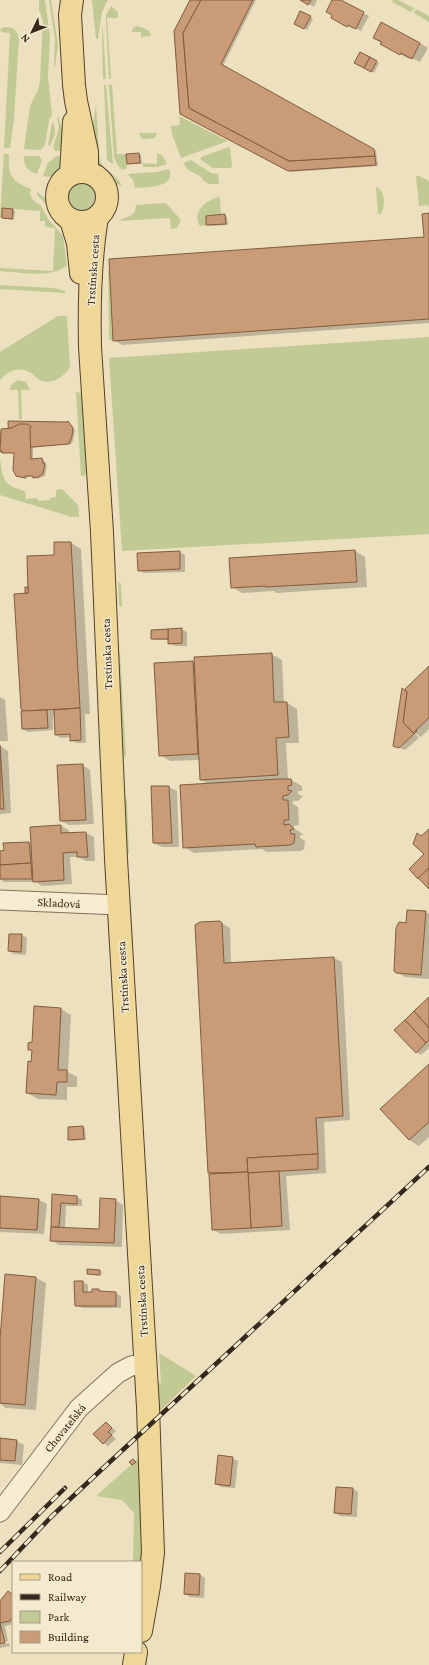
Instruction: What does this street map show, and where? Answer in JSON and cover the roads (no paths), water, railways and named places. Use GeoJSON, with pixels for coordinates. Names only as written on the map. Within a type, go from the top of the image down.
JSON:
{"type":"FeatureCollection","features":[{"type":"Feature","properties":{"kind":"main road"},"geometry":{"type":"LineString","coordinates":[[69,5],[76,102],[71,153],[79,173]]}},
{"type":"Feature","properties":{"kind":"main road","name":"Trstínska cesta"},"geometry":{"type":"LineString","coordinates":[[97,218],[84,222],[71,220],[62,213],[57,203],[59,187],[62,182],[79,173],[99,179],[106,191],[106,206],[97,218],[93,244],[90,323],[103,547],[119,905],[146,1364],[153,1553],[142,1625]]}},
{"type":"Feature","properties":{"kind":"main road","name":"Trstínska cesta"},"geometry":{"type":"LineString","coordinates":[[71,220],[78,243],[84,305],[90,323]]}},
{"type":"Feature","properties":{"kind":"main road"},"geometry":{"type":"LineString","coordinates":[[134,1665],[136,1653]]}},
{"type":"Feature","properties":{"kind":"street","name":"Skladová"},"geometry":{"type":"LineString","coordinates":[[0,900],[119,905]]}},
{"type":"Feature","properties":{"kind":"street","name":"Chovateľská"},"geometry":{"type":"LineString","coordinates":[[0,1512],[79,1408],[118,1373],[131,1366],[146,1364]]}},
{"type":"Feature","properties":{"kind":"railway"},"geometry":{"type":"LineString","coordinates":[[0,1571],[52,1516],[429,1167]]}},
{"type":"Feature","properties":{"kind":"railway"},"geometry":{"type":"LineString","coordinates":[[0,1552],[65,1488]]}}]}
